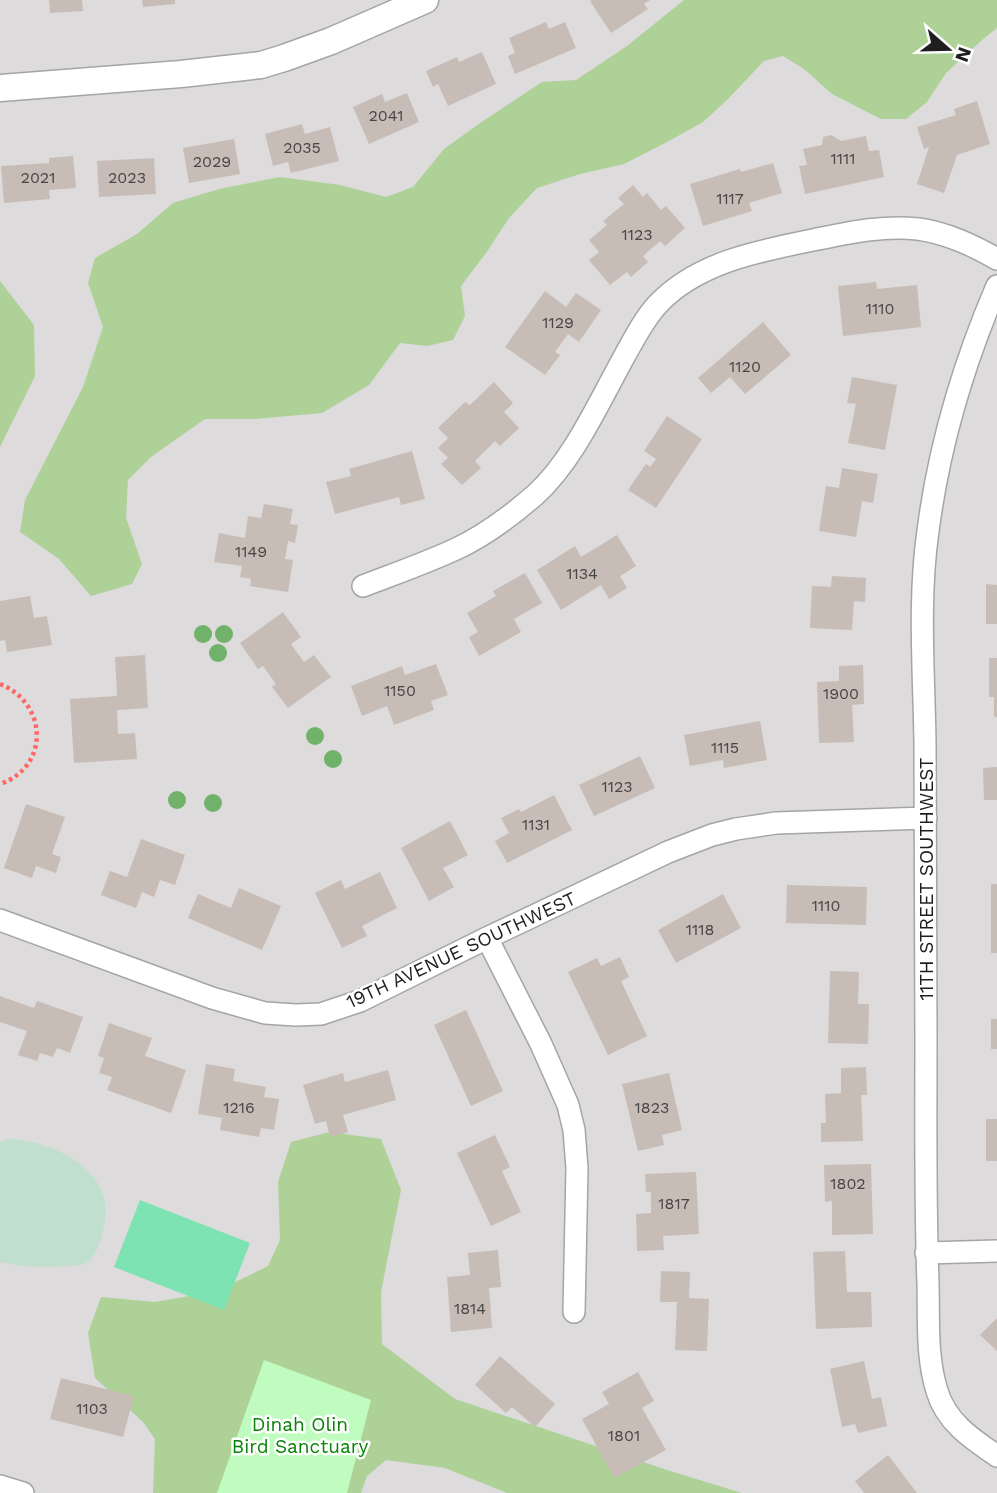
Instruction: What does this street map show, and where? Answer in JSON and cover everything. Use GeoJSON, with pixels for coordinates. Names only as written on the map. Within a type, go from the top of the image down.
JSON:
{"type":"FeatureCollection","features":[{"type":"Feature","properties":{"kind":"street"},"geometry":{"type":"LineString","coordinates":[[0,88],[261,65],[331,41],[425,0]]}},
{"type":"Feature","properties":{"kind":"street"},"geometry":{"type":"LineString","coordinates":[[363,586],[458,548],[536,495],[557,472],[575,444],[638,332],[657,304],[696,275],[764,250],[883,228],[937,232],[997,259]]}},
{"type":"Feature","properties":{"kind":"street","name":"11TH STREET SOUTHWEST"},"geometry":{"type":"LineString","coordinates":[[997,286],[962,375],[945,441],[927,533],[923,597],[926,1253],[931,1366],[937,1392],[946,1412],[961,1430],[997,1456]]}},
{"type":"Feature","properties":{"kind":"street","name":"19TH AVENUE SOUTHWEST"},"geometry":{"type":"LineString","coordinates":[[0,920],[212,998],[265,1013],[296,1016],[321,1014],[360,1001],[668,852],[724,832],[776,823],[926,818]]}},
{"type":"Feature","properties":{"kind":"street"},"geometry":{"type":"LineString","coordinates":[[487,938],[541,1044],[568,1105],[574,1130],[577,1168],[574,1312]]}},
{"type":"Feature","properties":{"kind":"street"},"geometry":{"type":"LineString","coordinates":[[926,1253],[997,1251]]}},
{"type":"Feature","properties":{"kind":"street"},"geometry":{"type":"LineString","coordinates":[[0,1486],[23,1493]]}},
{"type":"Feature","properties":{"kind":"path"},"geometry":{"type":"LineString","coordinates":[[0,684],[23,699],[35,720],[37,744],[29,765],[12,780],[0,784]]}},
{"type":"Feature","properties":{"kind":"shaded area"},"geometry":{"type":"Polygon","coordinates":[[[0,0],[997,0],[997,1493],[0,1493],[0,0]]]}},
{"type":"Feature","properties":{"kind":"green space"},"geometry":{"type":"Polygon","coordinates":[[[684,0],[997,0],[997,28],[946,73],[927,102],[906,119],[881,119],[832,94],[804,69],[783,56],[764,61],[703,122],[669,141],[624,164],[537,188],[509,218],[461,286],[465,316],[453,340],[427,346],[400,343],[369,385],[322,413],[255,419],[205,419],[151,457],[128,480],[126,518],[142,564],[132,584],[91,596],[59,559],[20,532],[25,500],[83,387],[103,327],[88,283],[95,258],[137,234],[173,203],[219,189],[280,177],[340,185],[386,197],[413,187],[444,149],[483,121],[542,82],[576,80],[627,46],[684,0]]]}},
{"type":"Feature","properties":{"kind":"green space"},"geometry":{"type":"Polygon","coordinates":[[[0,281],[34,325],[35,376],[0,447],[0,281]]]}},
{"type":"Feature","properties":{"kind":"green space"},"geometry":{"type":"Polygon","coordinates":[[[330,1132],[381,1139],[401,1190],[381,1292],[382,1344],[455,1399],[742,1493],[507,1493],[445,1468],[386,1460],[367,1476],[361,1493],[153,1493],[155,1439],[143,1422],[95,1378],[88,1333],[101,1297],[155,1302],[217,1291],[268,1266],[280,1240],[278,1182],[291,1142],[330,1132]]]}},
{"type":"Feature","properties":{"kind":"green space"},"geometry":{"type":"Polygon","coordinates":[[[9,1139],[37,1143],[66,1155],[90,1173],[99,1185],[105,1202],[104,1222],[98,1248],[86,1263],[44,1267],[0,1262],[0,1142],[9,1139]]]}},
{"type":"Feature","properties":{"kind":"green space"},"geometry":{"type":"Polygon","coordinates":[[[140,1200],[250,1243],[224,1310],[114,1267],[140,1200]]]}},
{"type":"Feature","properties":{"kind":"green space","name":"Dinah Olin Bird Sanctuary"},"geometry":{"type":"Polygon","coordinates":[[[264,1360],[371,1400],[347,1493],[217,1493],[264,1360]]]}},
{"type":"Feature","properties":{"kind":"building"},"geometry":{"type":"Polygon","coordinates":[[[49,0],[82,0],[83,11],[50,13],[49,0]]]}},
{"type":"Feature","properties":{"kind":"building"},"geometry":{"type":"Polygon","coordinates":[[[142,0],[175,0],[175,4],[143,7],[142,0]]]}},
{"type":"Feature","properties":{"kind":"building"},"geometry":{"type":"Polygon","coordinates":[[[650,0],[644,4],[648,9],[611,33],[590,1],[650,0]]]}},
{"type":"Feature","properties":{"kind":"building"},"geometry":{"type":"Polygon","coordinates":[[[546,22],[549,29],[565,22],[576,48],[515,74],[508,56],[515,53],[509,38],[546,22]]]}},
{"type":"Feature","properties":{"kind":"building"},"geometry":{"type":"Polygon","coordinates":[[[482,52],[496,84],[448,106],[438,84],[433,87],[426,71],[457,57],[459,62],[482,52]]]}},
{"type":"Feature","properties":{"kind":"building"},"geometry":{"type":"Polygon","coordinates":[[[407,93],[419,122],[369,144],[353,107],[382,94],[385,102],[407,93]]]}},
{"type":"Feature","properties":{"kind":"building"},"geometry":{"type":"Polygon","coordinates":[[[977,101],[990,144],[957,155],[944,193],[917,184],[929,147],[924,149],[917,127],[956,115],[954,109],[977,101]]]}},
{"type":"Feature","properties":{"kind":"building"},"geometry":{"type":"Polygon","coordinates":[[[302,124],[305,134],[330,127],[339,161],[291,173],[288,162],[273,166],[265,134],[302,124]]]}},
{"type":"Feature","properties":{"kind":"building"},"geometry":{"type":"Polygon","coordinates":[[[831,135],[841,141],[866,136],[869,151],[879,150],[884,177],[805,194],[799,166],[807,165],[803,149],[822,145],[823,137],[831,135]]]}},
{"type":"Feature","properties":{"kind":"building"},"geometry":{"type":"Polygon","coordinates":[[[234,139],[240,174],[189,183],[183,148],[234,139]]]}},
{"type":"Feature","properties":{"kind":"building"},"geometry":{"type":"Polygon","coordinates":[[[73,156],[76,188],[49,190],[50,199],[4,203],[1,166],[49,163],[49,158],[73,156]]]}},
{"type":"Feature","properties":{"kind":"building"},"geometry":{"type":"Polygon","coordinates":[[[154,158],[156,194],[99,197],[97,161],[154,158]]]}},
{"type":"Feature","properties":{"kind":"building"},"geometry":{"type":"Polygon","coordinates":[[[773,163],[782,193],[749,203],[752,211],[703,226],[690,184],[740,169],[741,172],[773,163]]]}},
{"type":"Feature","properties":{"kind":"building"},"geometry":{"type":"Polygon","coordinates":[[[633,185],[643,197],[647,193],[661,210],[666,206],[685,228],[665,246],[660,241],[643,256],[648,262],[631,277],[627,272],[610,285],[589,260],[599,252],[589,240],[607,225],[603,221],[624,204],[618,198],[633,185]]]}},
{"type":"Feature","properties":{"kind":"building"},"geometry":{"type":"Polygon","coordinates":[[[876,282],[877,289],[917,285],[921,327],[843,336],[838,286],[876,282]]]}},
{"type":"Feature","properties":{"kind":"building"},"geometry":{"type":"Polygon","coordinates":[[[545,291],[566,307],[576,293],[601,310],[579,342],[568,334],[555,352],[560,355],[545,375],[505,347],[545,291]]]}},
{"type":"Feature","properties":{"kind":"building"},"geometry":{"type":"Polygon","coordinates":[[[763,322],[791,355],[745,394],[730,377],[711,393],[698,378],[763,322]]]}},
{"type":"Feature","properties":{"kind":"building"},"geometry":{"type":"Polygon","coordinates":[[[852,377],[897,385],[885,450],[848,443],[856,404],[847,403],[852,377]]]}},
{"type":"Feature","properties":{"kind":"building"},"geometry":{"type":"Polygon","coordinates":[[[494,382],[513,403],[504,412],[519,428],[500,446],[495,441],[475,461],[481,468],[462,485],[441,464],[448,458],[438,448],[448,438],[438,428],[465,402],[470,405],[494,382]]]}},
{"type":"Feature","properties":{"kind":"building"},"geometry":{"type":"Polygon","coordinates":[[[667,416],[702,439],[656,508],[628,490],[646,464],[650,467],[656,459],[644,451],[667,416]]]}},
{"type":"Feature","properties":{"kind":"building"},"geometry":{"type":"Polygon","coordinates":[[[412,451],[425,499],[401,505],[399,497],[335,514],[326,482],[351,476],[349,469],[412,451]]]}},
{"type":"Feature","properties":{"kind":"building"},"geometry":{"type":"Polygon","coordinates":[[[842,468],[878,474],[873,503],[862,501],[856,537],[819,531],[826,486],[839,488],[842,468]]]}},
{"type":"Feature","properties":{"kind":"building"},"geometry":{"type":"Polygon","coordinates":[[[264,504],[293,509],[290,524],[298,525],[295,543],[288,541],[285,559],[293,560],[288,592],[250,586],[251,579],[240,577],[242,566],[214,562],[219,533],[245,538],[248,516],[261,518],[264,504]]]}},
{"type":"Feature","properties":{"kind":"building"},"geometry":{"type":"Polygon","coordinates":[[[617,535],[636,566],[620,576],[627,588],[609,599],[601,585],[561,610],[537,570],[575,546],[581,557],[617,535]]]}},
{"type":"Feature","properties":{"kind":"building"},"geometry":{"type":"Polygon","coordinates":[[[525,573],[542,603],[514,619],[521,632],[479,656],[469,637],[478,632],[467,613],[496,596],[493,591],[525,573]]]}},
{"type":"Feature","properties":{"kind":"building"},"geometry":{"type":"Polygon","coordinates":[[[832,576],[866,578],[865,602],[854,601],[852,630],[810,628],[812,586],[831,587],[832,576]]]}},
{"type":"Feature","properties":{"kind":"building"},"geometry":{"type":"Polygon","coordinates":[[[986,584],[997,585],[997,624],[986,624],[986,584]]]}},
{"type":"Feature","properties":{"kind":"building"},"geometry":{"type":"Polygon","coordinates":[[[30,596],[34,618],[47,616],[52,645],[7,652],[5,640],[0,641],[0,601],[30,596]]]}},
{"type":"Feature","properties":{"kind":"building"},"geometry":{"type":"Polygon","coordinates":[[[283,612],[301,637],[291,644],[304,662],[314,655],[331,677],[288,708],[272,687],[276,684],[263,666],[258,669],[240,643],[283,612]]]}},
{"type":"Feature","properties":{"kind":"building"},"geometry":{"type":"Polygon","coordinates":[[[145,655],[148,708],[117,710],[118,734],[135,733],[137,759],[74,763],[70,699],[117,696],[115,657],[145,655]]]}},
{"type":"Feature","properties":{"kind":"building"},"geometry":{"type":"Polygon","coordinates":[[[989,658],[997,658],[997,717],[994,717],[994,697],[989,697],[989,658]]]}},
{"type":"Feature","properties":{"kind":"building"},"geometry":{"type":"Polygon","coordinates":[[[436,664],[448,695],[431,701],[434,710],[394,725],[387,706],[362,716],[351,686],[402,666],[405,675],[436,664]]]}},
{"type":"Feature","properties":{"kind":"building"},"geometry":{"type":"Polygon","coordinates":[[[863,665],[864,704],[852,705],[854,742],[819,743],[817,682],[839,681],[839,666],[863,665]]]}},
{"type":"Feature","properties":{"kind":"building"},"geometry":{"type":"Polygon","coordinates":[[[760,721],[767,760],[724,768],[723,760],[690,766],[684,735],[760,721]]]}},
{"type":"Feature","properties":{"kind":"building"},"geometry":{"type":"Polygon","coordinates":[[[640,756],[655,788],[594,816],[579,785],[640,756]]]}},
{"type":"Feature","properties":{"kind":"building"},"geometry":{"type":"Polygon","coordinates":[[[997,767],[997,800],[984,800],[983,768],[997,767]]]}},
{"type":"Feature","properties":{"kind":"building"},"geometry":{"type":"Polygon","coordinates":[[[554,795],[572,830],[507,863],[495,841],[509,833],[501,818],[519,809],[521,812],[554,795]]]}},
{"type":"Feature","properties":{"kind":"building"},"geometry":{"type":"Polygon","coordinates":[[[26,804],[65,817],[52,854],[61,857],[56,873],[36,866],[32,878],[4,868],[26,804]]]}},
{"type":"Feature","properties":{"kind":"building"},"geometry":{"type":"Polygon","coordinates":[[[450,821],[468,855],[443,868],[454,887],[429,901],[401,848],[450,821]]]}},
{"type":"Feature","properties":{"kind":"building"},"geometry":{"type":"Polygon","coordinates":[[[141,839],[185,855],[175,885],[160,880],[154,897],[142,892],[136,908],[101,895],[110,871],[127,877],[141,839]]]}},
{"type":"Feature","properties":{"kind":"building"},"geometry":{"type":"Polygon","coordinates":[[[380,872],[397,908],[362,926],[367,936],[342,948],[315,893],[341,880],[345,889],[380,872]]]}},
{"type":"Feature","properties":{"kind":"building"},"geometry":{"type":"Polygon","coordinates":[[[991,884],[997,884],[997,953],[991,953],[991,884]]]}},
{"type":"Feature","properties":{"kind":"building"},"geometry":{"type":"Polygon","coordinates":[[[787,885],[867,887],[866,925],[786,923],[787,885]]]}},
{"type":"Feature","properties":{"kind":"building"},"geometry":{"type":"Polygon","coordinates":[[[239,888],[281,906],[262,950],[188,918],[198,894],[231,908],[239,888]]]}},
{"type":"Feature","properties":{"kind":"building"},"geometry":{"type":"Polygon","coordinates":[[[723,894],[741,928],[676,963],[658,930],[723,894]]]}},
{"type":"Feature","properties":{"kind":"building"},"geometry":{"type":"Polygon","coordinates":[[[620,957],[629,977],[621,981],[647,1036],[608,1055],[568,972],[597,958],[601,966],[620,957]]]}},
{"type":"Feature","properties":{"kind":"building"},"geometry":{"type":"Polygon","coordinates":[[[830,971],[859,972],[858,1004],[869,1004],[868,1044],[828,1043],[830,971]]]}},
{"type":"Feature","properties":{"kind":"building"},"geometry":{"type":"Polygon","coordinates":[[[0,996],[34,1008],[37,1001],[83,1017],[70,1053],[57,1048],[53,1057],[40,1053],[37,1061],[18,1055],[27,1031],[0,1022],[0,996]]]}},
{"type":"Feature","properties":{"kind":"building"},"geometry":{"type":"Polygon","coordinates":[[[466,1010],[503,1091],[471,1106],[434,1025],[466,1010]]]}},
{"type":"Feature","properties":{"kind":"building"},"geometry":{"type":"Polygon","coordinates":[[[991,1019],[997,1019],[997,1049],[991,1049],[991,1019]]]}},
{"type":"Feature","properties":{"kind":"building"},"geometry":{"type":"Polygon","coordinates":[[[109,1023],[152,1038],[145,1056],[186,1070],[171,1113],[107,1090],[112,1077],[99,1073],[104,1058],[98,1056],[109,1023]]]}},
{"type":"Feature","properties":{"kind":"building"},"geometry":{"type":"Polygon","coordinates":[[[206,1064],[235,1069],[233,1081],[266,1087],[264,1097],[279,1099],[274,1130],[261,1128],[259,1137],[220,1130],[222,1118],[198,1114],[206,1064]]]}},
{"type":"Feature","properties":{"kind":"building"},"geometry":{"type":"Polygon","coordinates":[[[866,1067],[867,1095],[861,1095],[863,1141],[821,1142],[821,1123],[826,1123],[825,1094],[841,1093],[841,1068],[866,1067]]]}},
{"type":"Feature","properties":{"kind":"building"},"geometry":{"type":"Polygon","coordinates":[[[388,1070],[396,1100],[343,1115],[348,1132],[330,1137],[326,1121],[315,1124],[303,1085],[343,1073],[345,1082],[388,1070]]]}},
{"type":"Feature","properties":{"kind":"building"},"geometry":{"type":"Polygon","coordinates":[[[669,1073],[682,1130],[662,1135],[664,1145],[638,1151],[622,1084],[669,1073]]]}},
{"type":"Feature","properties":{"kind":"building"},"geometry":{"type":"Polygon","coordinates":[[[986,1119],[997,1119],[997,1161],[986,1161],[986,1119]]]}},
{"type":"Feature","properties":{"kind":"building"},"geometry":{"type":"Polygon","coordinates":[[[495,1135],[510,1167],[502,1171],[521,1212],[491,1226],[457,1153],[495,1135]]]}},
{"type":"Feature","properties":{"kind":"building"},"geometry":{"type":"Polygon","coordinates":[[[871,1164],[873,1234],[832,1235],[832,1201],[825,1202],[824,1165],[871,1164]]]}},
{"type":"Feature","properties":{"kind":"building"},"geometry":{"type":"Polygon","coordinates":[[[696,1172],[699,1234],[663,1236],[664,1250],[637,1251],[636,1214],[651,1213],[651,1192],[646,1192],[645,1174],[696,1172]]]}},
{"type":"Feature","properties":{"kind":"building"},"geometry":{"type":"Polygon","coordinates":[[[498,1250],[501,1287],[489,1288],[492,1328],[451,1332],[447,1277],[470,1275],[468,1253],[498,1250]]]}},
{"type":"Feature","properties":{"kind":"building"},"geometry":{"type":"Polygon","coordinates":[[[845,1251],[847,1292],[871,1292],[872,1327],[816,1329],[813,1252],[845,1251]]]}},
{"type":"Feature","properties":{"kind":"building"},"geometry":{"type":"Polygon","coordinates":[[[661,1271],[690,1272],[689,1298],[709,1299],[707,1351],[675,1350],[677,1302],[660,1302],[661,1271]]]}},
{"type":"Feature","properties":{"kind":"building"},"geometry":{"type":"Polygon","coordinates":[[[997,1318],[997,1351],[980,1335],[997,1318]]]}},
{"type":"Feature","properties":{"kind":"building"},"geometry":{"type":"Polygon","coordinates":[[[500,1356],[555,1404],[535,1427],[512,1407],[506,1413],[475,1385],[500,1356]]]}},
{"type":"Feature","properties":{"kind":"building"},"geometry":{"type":"Polygon","coordinates":[[[864,1361],[872,1399],[881,1397],[887,1426],[858,1433],[855,1424],[842,1427],[830,1369],[864,1361]]]}},
{"type":"Feature","properties":{"kind":"building"},"geometry":{"type":"Polygon","coordinates":[[[638,1372],[654,1401],[642,1408],[666,1450],[614,1478],[582,1419],[609,1404],[602,1392],[638,1372]]]}},
{"type":"Feature","properties":{"kind":"building"},"geometry":{"type":"Polygon","coordinates":[[[61,1378],[134,1396],[123,1437],[50,1419],[61,1378]]]}},
{"type":"Feature","properties":{"kind":"building"},"geometry":{"type":"Polygon","coordinates":[[[888,1455],[917,1493],[864,1493],[855,1481],[888,1455]]]}}]}
